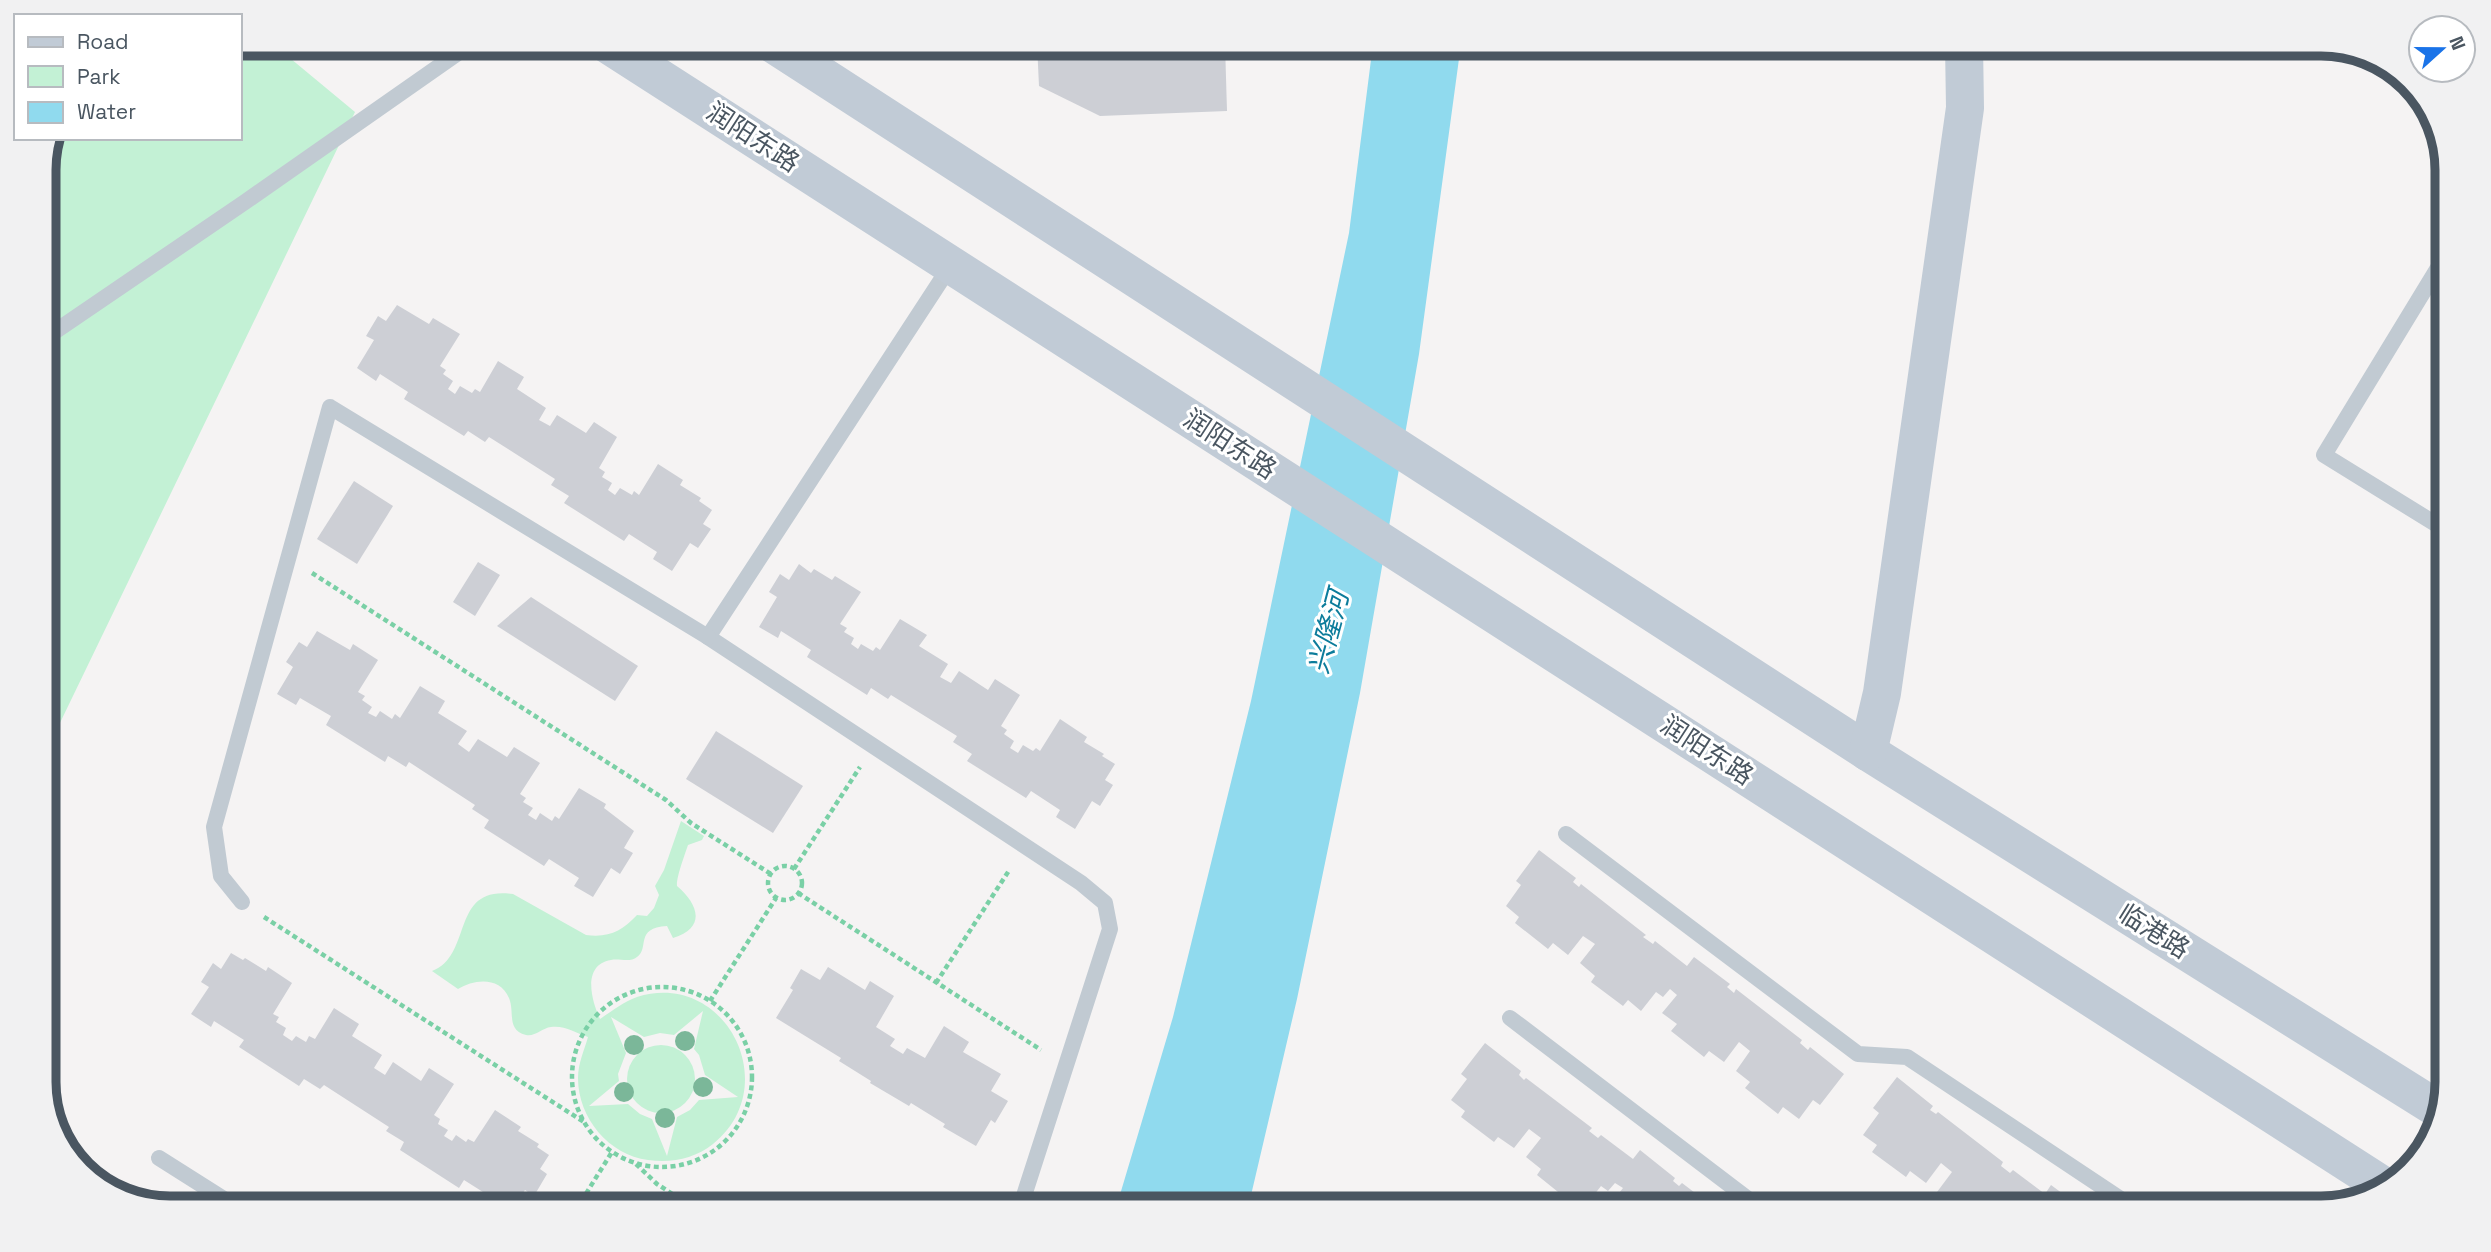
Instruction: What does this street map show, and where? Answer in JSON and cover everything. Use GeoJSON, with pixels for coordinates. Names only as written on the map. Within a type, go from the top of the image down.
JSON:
{"type":"FeatureCollection","features":[{"type":"Feature","properties":{"kind":"main road","name":"润阳东路"},"geometry":{"type":"LineString","coordinates":[[626,56],[2377,1182]]}},
{"type":"Feature","properties":{"kind":"main road"},"geometry":{"type":"LineString","coordinates":[[792,56],[1868,752],[1882,693],[1965,108],[1964,56]]}},
{"type":"Feature","properties":{"kind":"main road","name":"临港路"},"geometry":{"type":"LineString","coordinates":[[1868,752],[2432,1106]]}},
{"type":"Feature","properties":{"kind":"lane"},"geometry":{"type":"LineString","coordinates":[[56,331],[454,56]]}},
{"type":"Feature","properties":{"kind":"lane"},"geometry":{"type":"LineString","coordinates":[[708,637],[951,265]]}},
{"type":"Feature","properties":{"kind":"lane"},"geometry":{"type":"LineString","coordinates":[[2435,273],[2324,455],[2435,524]]}},
{"type":"Feature","properties":{"kind":"lane"},"geometry":{"type":"LineString","coordinates":[[242,902],[221,876],[214,827],[330,407],[708,637],[1081,883],[1105,903],[1110,929],[1024,1196]]}},
{"type":"Feature","properties":{"kind":"lane"},"geometry":{"type":"LineString","coordinates":[[1566,834],[1858,1054],[1907,1057],[2116,1196]]}},
{"type":"Feature","properties":{"kind":"lane"},"geometry":{"type":"LineString","coordinates":[[1510,1018],[1744,1196]]}},
{"type":"Feature","properties":{"kind":"lane"},"geometry":{"type":"LineString","coordinates":[[159,1158],[219,1196]]}},
{"type":"Feature","properties":{"kind":"path"},"geometry":{"type":"LineString","coordinates":[[302,567],[666,800],[691,823],[771,874]]}},
{"type":"Feature","properties":{"kind":"path"},"geometry":{"type":"LineString","coordinates":[[794,869],[873,746]]}},
{"type":"Feature","properties":{"kind":"path"},"geometry":{"type":"LineString","coordinates":[[936,983],[1024,846]]}},
{"type":"Feature","properties":{"kind":"path"},"geometry":{"type":"LineString","coordinates":[[782,866],[794,869],[802,884],[798,893],[787,901],[776,898],[768,886],[773,870],[782,866]]}},
{"type":"Feature","properties":{"kind":"path"},"geometry":{"type":"LineString","coordinates":[[798,893],[1066,1066]]}},
{"type":"Feature","properties":{"kind":"path"},"geometry":{"type":"LineString","coordinates":[[710,1001],[776,898]]}},
{"type":"Feature","properties":{"kind":"path"},"geometry":{"type":"LineString","coordinates":[[242,902],[584,1122]]}},
{"type":"Feature","properties":{"kind":"path"},"geometry":{"type":"LineString","coordinates":[[635,1164],[680,1166],[701,1159],[721,1146],[737,1128],[748,1106],[752,1083],[751,1059],[743,1036],[729,1016],[710,1001],[688,990],[664,987],[639,989],[617,998],[598,1013],[583,1033],[574,1056],[572,1080],[575,1102],[584,1122],[598,1140],[612,1152],[635,1164],[676,1196]]}},
{"type":"Feature","properties":{"kind":"path"},"geometry":{"type":"LineString","coordinates":[[584,1196],[612,1152]]}},
{"type":"Feature","properties":{"kind":"green space"},"geometry":{"type":"Polygon","coordinates":[[[242,56],[287,56],[355,112],[58,727],[56,736],[56,163],[60,140],[242,140],[242,56]]]}},
{"type":"Feature","properties":{"kind":"green space"},"geometry":{"type":"Polygon","coordinates":[[[681,821],[704,836],[702,840],[688,845],[677,882],[677,886],[694,907],[696,915],[691,928],[673,938],[667,926],[650,930],[637,957],[602,963],[592,976],[591,985],[597,1012],[600,1019],[637,997],[668,993],[696,1000],[719,1016],[735,1038],[744,1065],[744,1093],[734,1120],[706,1149],[682,1159],[666,1161],[634,1157],[621,1151],[598,1132],[590,1120],[579,1093],[578,1078],[588,1037],[556,1027],[529,1035],[520,1033],[513,1025],[509,998],[499,986],[486,981],[471,983],[458,989],[432,971],[445,963],[453,951],[470,910],[479,900],[493,894],[513,894],[586,935],[602,935],[620,929],[637,915],[647,916],[654,908],[659,895],[655,886],[664,870],[681,821]],[[703,1011],[674,1035],[660,1033],[644,1037],[611,1017],[626,1053],[618,1074],[619,1081],[589,1106],[628,1104],[640,1114],[652,1119],[667,1156],[677,1117],[690,1110],[699,1100],[738,1097],[705,1075],[699,1055],[694,1049],[703,1011]]]}},
{"type":"Feature","properties":{"kind":"green space"},"geometry":{"type":"Polygon","coordinates":[[[661,1045],[674,1048],[685,1055],[692,1066],[695,1079],[692,1092],[685,1103],[674,1110],[661,1113],[648,1110],[637,1103],[630,1092],[627,1079],[630,1066],[637,1055],[648,1048],[661,1045]]]}},
{"type":"Feature","properties":{"kind":"water","name":"兴隆河"},"geometry":{"type":"Polygon","coordinates":[[[1371,56],[1459,56],[1419,354],[1360,693],[1297,999],[1251,1196],[1120,1196],[1173,1017],[1251,701],[1349,233],[1371,56]]]}},
{"type":"Feature","properties":{"kind":"building"},"geometry":{"type":"Polygon","coordinates":[[[1038,56],[1225,56],[1227,111],[1100,116],[1039,86],[1038,56]]]}},
{"type":"Feature","properties":{"kind":"building"},"geometry":{"type":"Polygon","coordinates":[[[397,305],[429,324],[433,318],[460,334],[440,366],[446,370],[443,374],[453,381],[448,389],[455,394],[460,386],[472,393],[475,389],[480,392],[498,361],[524,377],[517,389],[546,408],[539,420],[550,426],[557,415],[586,433],[594,422],[617,437],[599,468],[605,472],[602,477],[612,483],[608,490],[615,495],[620,488],[632,495],[634,491],[639,495],[658,464],[683,480],[680,485],[701,498],[699,501],[712,510],[703,524],[711,529],[698,548],[690,543],[672,571],[653,559],[657,552],[629,534],[624,541],[564,503],[569,496],[551,485],[555,479],[489,437],[485,442],[468,431],[464,436],[404,399],[408,392],[380,374],[376,381],[357,368],[374,340],[366,336],[378,316],[386,321],[397,305]]]}},
{"type":"Feature","properties":{"kind":"building"},"geometry":{"type":"Polygon","coordinates":[[[354,481],[393,506],[357,564],[317,539],[354,481]]]}},
{"type":"Feature","properties":{"kind":"building"},"geometry":{"type":"Polygon","coordinates":[[[478,562],[500,575],[475,616],[453,602],[478,562]]]}},
{"type":"Feature","properties":{"kind":"building"},"geometry":{"type":"Polygon","coordinates":[[[799,564],[811,573],[814,569],[832,580],[835,576],[861,592],[840,624],[847,628],[844,632],[854,638],[851,644],[858,649],[861,644],[873,651],[876,647],[880,650],[900,619],[927,635],[919,646],[948,664],[940,677],[951,683],[959,671],[988,690],[995,679],[1020,695],[1001,726],[1007,730],[1004,734],[1014,741],[1010,748],[1018,753],[1023,745],[1033,751],[1036,748],[1040,751],[1060,719],[1087,737],[1084,742],[1115,764],[1105,780],[1113,785],[1100,806],[1092,801],[1075,829],[1056,817],[1060,810],[1031,791],[1026,798],[967,761],[972,754],[953,742],[957,736],[891,695],[888,699],[871,688],[867,695],[807,657],[811,650],[781,631],[778,638],[759,627],[777,597],[769,592],[780,574],[789,580],[799,564]]]}},
{"type":"Feature","properties":{"kind":"building"},"geometry":{"type":"Polygon","coordinates":[[[531,597],[638,666],[615,701],[497,626],[531,597]]]}},
{"type":"Feature","properties":{"kind":"building"},"geometry":{"type":"Polygon","coordinates":[[[317,631],[350,650],[353,644],[378,660],[358,692],[365,696],[362,700],[372,707],[368,713],[376,717],[380,711],[392,719],[395,714],[400,718],[420,686],[445,701],[438,713],[467,731],[458,744],[469,752],[478,739],[507,757],[514,747],[540,763],[520,794],[526,798],[523,802],[533,808],[528,815],[536,820],[540,813],[552,821],[555,816],[559,819],[579,788],[606,804],[604,808],[634,831],[624,848],[633,853],[620,874],[611,868],[593,897],[574,886],[579,878],[549,859],[544,866],[484,828],[489,820],[472,809],[475,805],[409,762],[406,767],[388,756],[385,762],[326,725],[331,716],[300,698],[296,705],[277,694],[293,667],[286,662],[299,642],[307,647],[317,631]]]}},
{"type":"Feature","properties":{"kind":"building"},"geometry":{"type":"Polygon","coordinates":[[[716,731],[803,786],[773,833],[686,779],[716,731]]]}},
{"type":"Feature","properties":{"kind":"building"},"geometry":{"type":"Polygon","coordinates":[[[1539,850],[1576,878],[1573,882],[1579,887],[1581,884],[1646,935],[1643,937],[1653,944],[1655,941],[1687,966],[1694,957],[1730,984],[1727,987],[1734,993],[1736,989],[1802,1040],[1800,1043],[1808,1050],[1810,1047],[1844,1074],[1820,1105],[1813,1100],[1799,1119],[1783,1107],[1778,1114],[1745,1088],[1750,1082],[1736,1071],[1750,1051],[1739,1042],[1724,1062],[1709,1051],[1704,1057],[1671,1031],[1677,1024],[1662,1013],[1677,995],[1670,989],[1663,997],[1656,992],[1641,1011],[1628,1000],[1623,1006],[1591,982],[1595,976],[1580,963],[1595,944],[1583,936],[1568,955],[1553,943],[1548,949],[1515,923],[1519,917],[1506,906],[1521,885],[1516,881],[1539,850]]]}},
{"type":"Feature","properties":{"kind":"building"},"geometry":{"type":"Polygon","coordinates":[[[231,953],[266,971],[268,967],[292,983],[273,1014],[279,1017],[276,1022],[286,1028],[283,1035],[292,1041],[296,1036],[306,1042],[309,1036],[315,1039],[334,1008],[359,1024],[352,1036],[382,1055],[374,1068],[385,1075],[393,1062],[421,1081],[429,1068],[454,1084],[434,1115],[440,1119],[438,1124],[448,1130],[444,1136],[452,1141],[456,1135],[466,1142],[468,1139],[474,1142],[495,1110],[521,1127],[518,1131],[539,1144],[537,1147],[549,1155],[540,1169],[547,1174],[534,1196],[525,1190],[521,1196],[489,1196],[464,1180],[459,1188],[400,1150],[404,1142],[386,1131],[389,1127],[324,1085],[320,1089],[304,1079],[299,1086],[239,1047],[244,1040],[214,1021],[211,1027],[191,1014],[209,987],[201,982],[213,963],[221,969],[231,953]]]}},
{"type":"Feature","properties":{"kind":"building"},"geometry":{"type":"Polygon","coordinates":[[[828,967],[865,990],[870,981],[894,996],[876,1027],[895,1039],[890,1046],[903,1054],[907,1048],[925,1058],[944,1026],[969,1042],[963,1052],[1001,1074],[991,1091],[1008,1101],[995,1123],[991,1120],[976,1146],[943,1127],[945,1124],[911,1103],[909,1106],[870,1083],[871,1081],[839,1061],[841,1058],[776,1018],[793,990],[790,988],[801,969],[820,980],[828,967]]]}},
{"type":"Feature","properties":{"kind":"building"},"geometry":{"type":"Polygon","coordinates":[[[1485,1043],[1521,1071],[1519,1075],[1524,1080],[1526,1078],[1592,1128],[1589,1131],[1598,1138],[1601,1135],[1633,1159],[1640,1150],[1675,1178],[1673,1181],[1679,1186],[1682,1183],[1699,1196],[1617,1196],[1623,1188],[1615,1183],[1608,1191],[1601,1186],[1593,1196],[1563,1196],[1537,1175],[1541,1169],[1526,1157],[1541,1138],[1529,1129],[1514,1148],[1498,1137],[1494,1142],[1461,1117],[1465,1111],[1451,1100],[1467,1079],[1461,1074],[1485,1043]]]}},
{"type":"Feature","properties":{"kind":"building"},"geometry":{"type":"Polygon","coordinates":[[[1897,1077],[1933,1106],[1930,1110],[1936,1114],[1938,1112],[2003,1162],[2001,1166],[2010,1173],[2013,1170],[2045,1194],[2051,1185],[2066,1196],[1942,1196],[1937,1192],[1952,1172],[1941,1163],[1926,1183],[1910,1171],[1906,1177],[1872,1152],[1877,1145],[1863,1135],[1879,1113],[1873,1108],[1897,1077]]]}}]}
